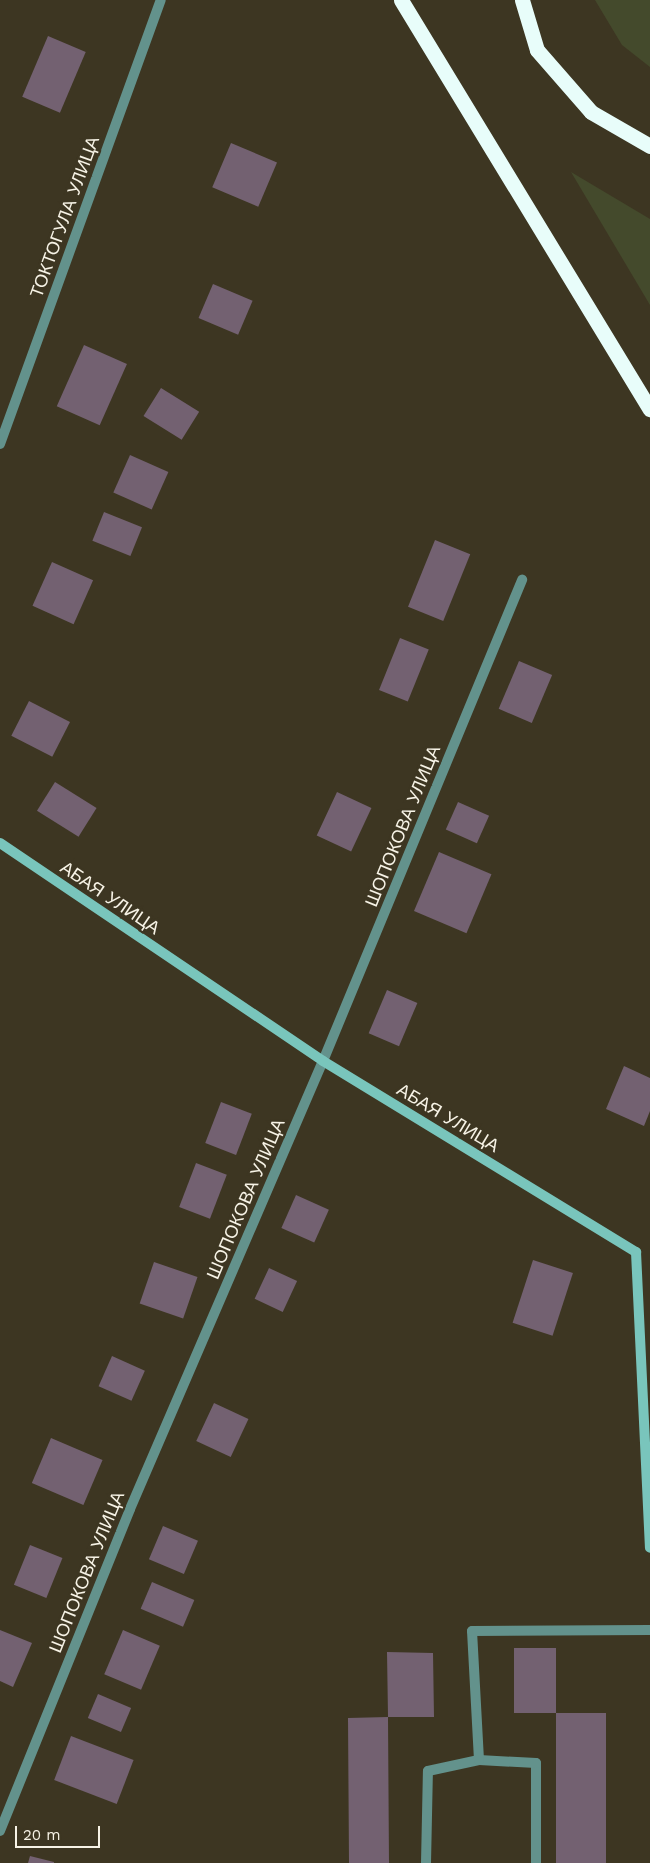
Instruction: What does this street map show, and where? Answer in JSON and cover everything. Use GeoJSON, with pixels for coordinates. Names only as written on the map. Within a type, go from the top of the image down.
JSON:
{"type":"FeatureCollection","features":[{"type":"Feature","properties":{"kind":"highway"},"geometry":{"type":"LineString","coordinates":[[401,0],[650,409]]}},
{"type":"Feature","properties":{"kind":"highway"},"geometry":{"type":"LineString","coordinates":[[522,0],[537,50],[591,112],[650,146]]}},
{"type":"Feature","properties":{"kind":"street","name":"ТОКТОГУЛА УЛИЦА"},"geometry":{"type":"LineString","coordinates":[[0,444],[161,0]]}},
{"type":"Feature","properties":{"kind":"street","name":"ШОПОКОВА УЛИЦА"},"geometry":{"type":"LineString","coordinates":[[0,1831],[130,1509],[323,1061],[522,580]]}},
{"type":"Feature","properties":{"kind":"street","name":"АБАЯ УЛИЦА"},"geometry":{"type":"LineString","coordinates":[[0,843],[323,1061],[636,1252],[650,1548]]}},
{"type":"Feature","properties":{"kind":"street"},"geometry":{"type":"LineString","coordinates":[[479,1760],[472,1631],[650,1630]]}},
{"type":"Feature","properties":{"kind":"street"},"geometry":{"type":"LineString","coordinates":[[426,1863],[428,1771],[479,1760],[536,1763],[536,1863]]}},
{"type":"Feature","properties":{"kind":"green space"},"geometry":{"type":"Polygon","coordinates":[[[595,0],[650,0],[650,67],[622,45],[595,0]]]}},
{"type":"Feature","properties":{"kind":"green space"},"geometry":{"type":"Polygon","coordinates":[[[571,172],[650,219],[650,305],[571,172]]]}},
{"type":"Feature","properties":{"kind":"building"},"geometry":{"type":"Polygon","coordinates":[[[48,36],[86,52],[60,113],[22,97],[48,36]]]}},
{"type":"Feature","properties":{"kind":"building"},"geometry":{"type":"Polygon","coordinates":[[[231,143],[277,163],[258,207],[212,187],[231,143]]]}},
{"type":"Feature","properties":{"kind":"building"},"geometry":{"type":"Polygon","coordinates":[[[213,284],[253,301],[238,335],[199,318],[213,284]]]}},
{"type":"Feature","properties":{"kind":"building"},"geometry":{"type":"Polygon","coordinates":[[[84,345],[127,364],[100,425],[57,406],[84,345]]]}},
{"type":"Feature","properties":{"kind":"building"},"geometry":{"type":"Polygon","coordinates":[[[161,388],[199,412],[182,440],[144,416],[161,388]]]}},
{"type":"Feature","properties":{"kind":"building"},"geometry":{"type":"Polygon","coordinates":[[[130,455],[168,472],[152,510],[113,492],[130,455]]]}},
{"type":"Feature","properties":{"kind":"building"},"geometry":{"type":"Polygon","coordinates":[[[104,512],[142,527],[130,556],[92,541],[104,512]]]}},
{"type":"Feature","properties":{"kind":"building"},"geometry":{"type":"Polygon","coordinates":[[[435,540],[470,554],[443,621],[408,607],[435,540]]]}},
{"type":"Feature","properties":{"kind":"building"},"geometry":{"type":"Polygon","coordinates":[[[52,562],[93,580],[74,624],[32,606],[52,562]]]}},
{"type":"Feature","properties":{"kind":"building"},"geometry":{"type":"Polygon","coordinates":[[[400,638],[429,650],[408,702],[379,690],[400,638]]]}},
{"type":"Feature","properties":{"kind":"building"},"geometry":{"type":"Polygon","coordinates":[[[519,661],[552,675],[532,723],[499,709],[519,661]]]}},
{"type":"Feature","properties":{"kind":"building"},"geometry":{"type":"Polygon","coordinates":[[[29,701],[70,722],[52,757],[11,736],[29,701]]]}},
{"type":"Feature","properties":{"kind":"building"},"geometry":{"type":"Polygon","coordinates":[[[55,782],[97,808],[79,837],[37,811],[55,782]]]}},
{"type":"Feature","properties":{"kind":"building"},"geometry":{"type":"Polygon","coordinates":[[[337,792],[371,808],[351,852],[317,836],[337,792]]]}},
{"type":"Feature","properties":{"kind":"building"},"geometry":{"type":"Polygon","coordinates":[[[458,802],[489,816],[477,843],[446,829],[458,802]]]}},
{"type":"Feature","properties":{"kind":"building"},"geometry":{"type":"Polygon","coordinates":[[[439,852],[491,874],[466,933],[414,911],[439,852]]]}},
{"type":"Feature","properties":{"kind":"building"},"geometry":{"type":"Polygon","coordinates":[[[387,990],[417,1003],[399,1046],[369,1033],[387,990]]]}},
{"type":"Feature","properties":{"kind":"building"},"geometry":{"type":"Polygon","coordinates":[[[624,1066],[650,1078],[650,1111],[644,1126],[606,1109],[624,1066]]]}},
{"type":"Feature","properties":{"kind":"building"},"geometry":{"type":"Polygon","coordinates":[[[221,1102],[252,1114],[236,1155],[205,1143],[221,1102]]]}},
{"type":"Feature","properties":{"kind":"building"},"geometry":{"type":"Polygon","coordinates":[[[196,1163],[227,1175],[210,1219],[179,1207],[196,1163]]]}},
{"type":"Feature","properties":{"kind":"building"},"geometry":{"type":"Polygon","coordinates":[[[296,1195],[329,1210],[314,1243],[281,1228],[296,1195]]]}},
{"type":"Feature","properties":{"kind":"building"},"geometry":{"type":"Polygon","coordinates":[[[533,1260],[573,1273],[553,1336],[513,1323],[533,1260]]]}},
{"type":"Feature","properties":{"kind":"building"},"geometry":{"type":"Polygon","coordinates":[[[154,1262],[197,1277],[183,1319],[140,1304],[154,1262]]]}},
{"type":"Feature","properties":{"kind":"building"},"geometry":{"type":"Polygon","coordinates":[[[269,1268],[297,1281],[283,1312],[255,1299],[269,1268]]]}},
{"type":"Feature","properties":{"kind":"building"},"geometry":{"type":"Polygon","coordinates":[[[112,1356],[145,1371],[131,1401],[99,1386],[112,1356]]]}},
{"type":"Feature","properties":{"kind":"building"},"geometry":{"type":"Polygon","coordinates":[[[214,1403],[248,1419],[231,1457],[196,1441],[214,1403]]]}},
{"type":"Feature","properties":{"kind":"building"},"geometry":{"type":"Polygon","coordinates":[[[51,1438],[103,1460],[83,1505],[32,1483],[51,1438]]]}},
{"type":"Feature","properties":{"kind":"building"},"geometry":{"type":"Polygon","coordinates":[[[163,1526],[198,1541],[184,1574],[149,1559],[163,1526]]]}},
{"type":"Feature","properties":{"kind":"building"},"geometry":{"type":"Polygon","coordinates":[[[30,1545],[62,1558],[46,1598],[14,1585],[30,1545]]]}},
{"type":"Feature","properties":{"kind":"building"},"geometry":{"type":"Polygon","coordinates":[[[152,1582],[194,1600],[183,1627],[141,1609],[152,1582]]]}},
{"type":"Feature","properties":{"kind":"building"},"geometry":{"type":"Polygon","coordinates":[[[0,1630],[32,1643],[13,1687],[0,1681],[0,1630]]]}},
{"type":"Feature","properties":{"kind":"building"},"geometry":{"type":"Polygon","coordinates":[[[123,1630],[160,1646],[141,1690],[104,1674],[123,1630]]]}},
{"type":"Feature","properties":{"kind":"building"},"geometry":{"type":"Polygon","coordinates":[[[514,1648],[556,1648],[556,1713],[514,1713],[514,1648]]]}},
{"type":"Feature","properties":{"kind":"building"},"geometry":{"type":"Polygon","coordinates":[[[387,1652],[433,1653],[434,1717],[388,1717],[387,1652]]]}},
{"type":"Feature","properties":{"kind":"building"},"geometry":{"type":"Polygon","coordinates":[[[98,1694],[131,1708],[121,1732],[88,1718],[98,1694]]]}},
{"type":"Feature","properties":{"kind":"building"},"geometry":{"type":"Polygon","coordinates":[[[556,1713],[606,1713],[606,1863],[556,1863],[556,1713]]]}},
{"type":"Feature","properties":{"kind":"building"},"geometry":{"type":"Polygon","coordinates":[[[388,1717],[389,1863],[349,1863],[348,1718],[388,1717]]]}},
{"type":"Feature","properties":{"kind":"building"},"geometry":{"type":"Polygon","coordinates":[[[71,1736],[134,1760],[117,1804],[54,1780],[71,1736]]]}},
{"type":"Feature","properties":{"kind":"building"},"geometry":{"type":"Polygon","coordinates":[[[30,1856],[54,1862],[54,1863],[28,1863],[30,1856]]]}}]}
